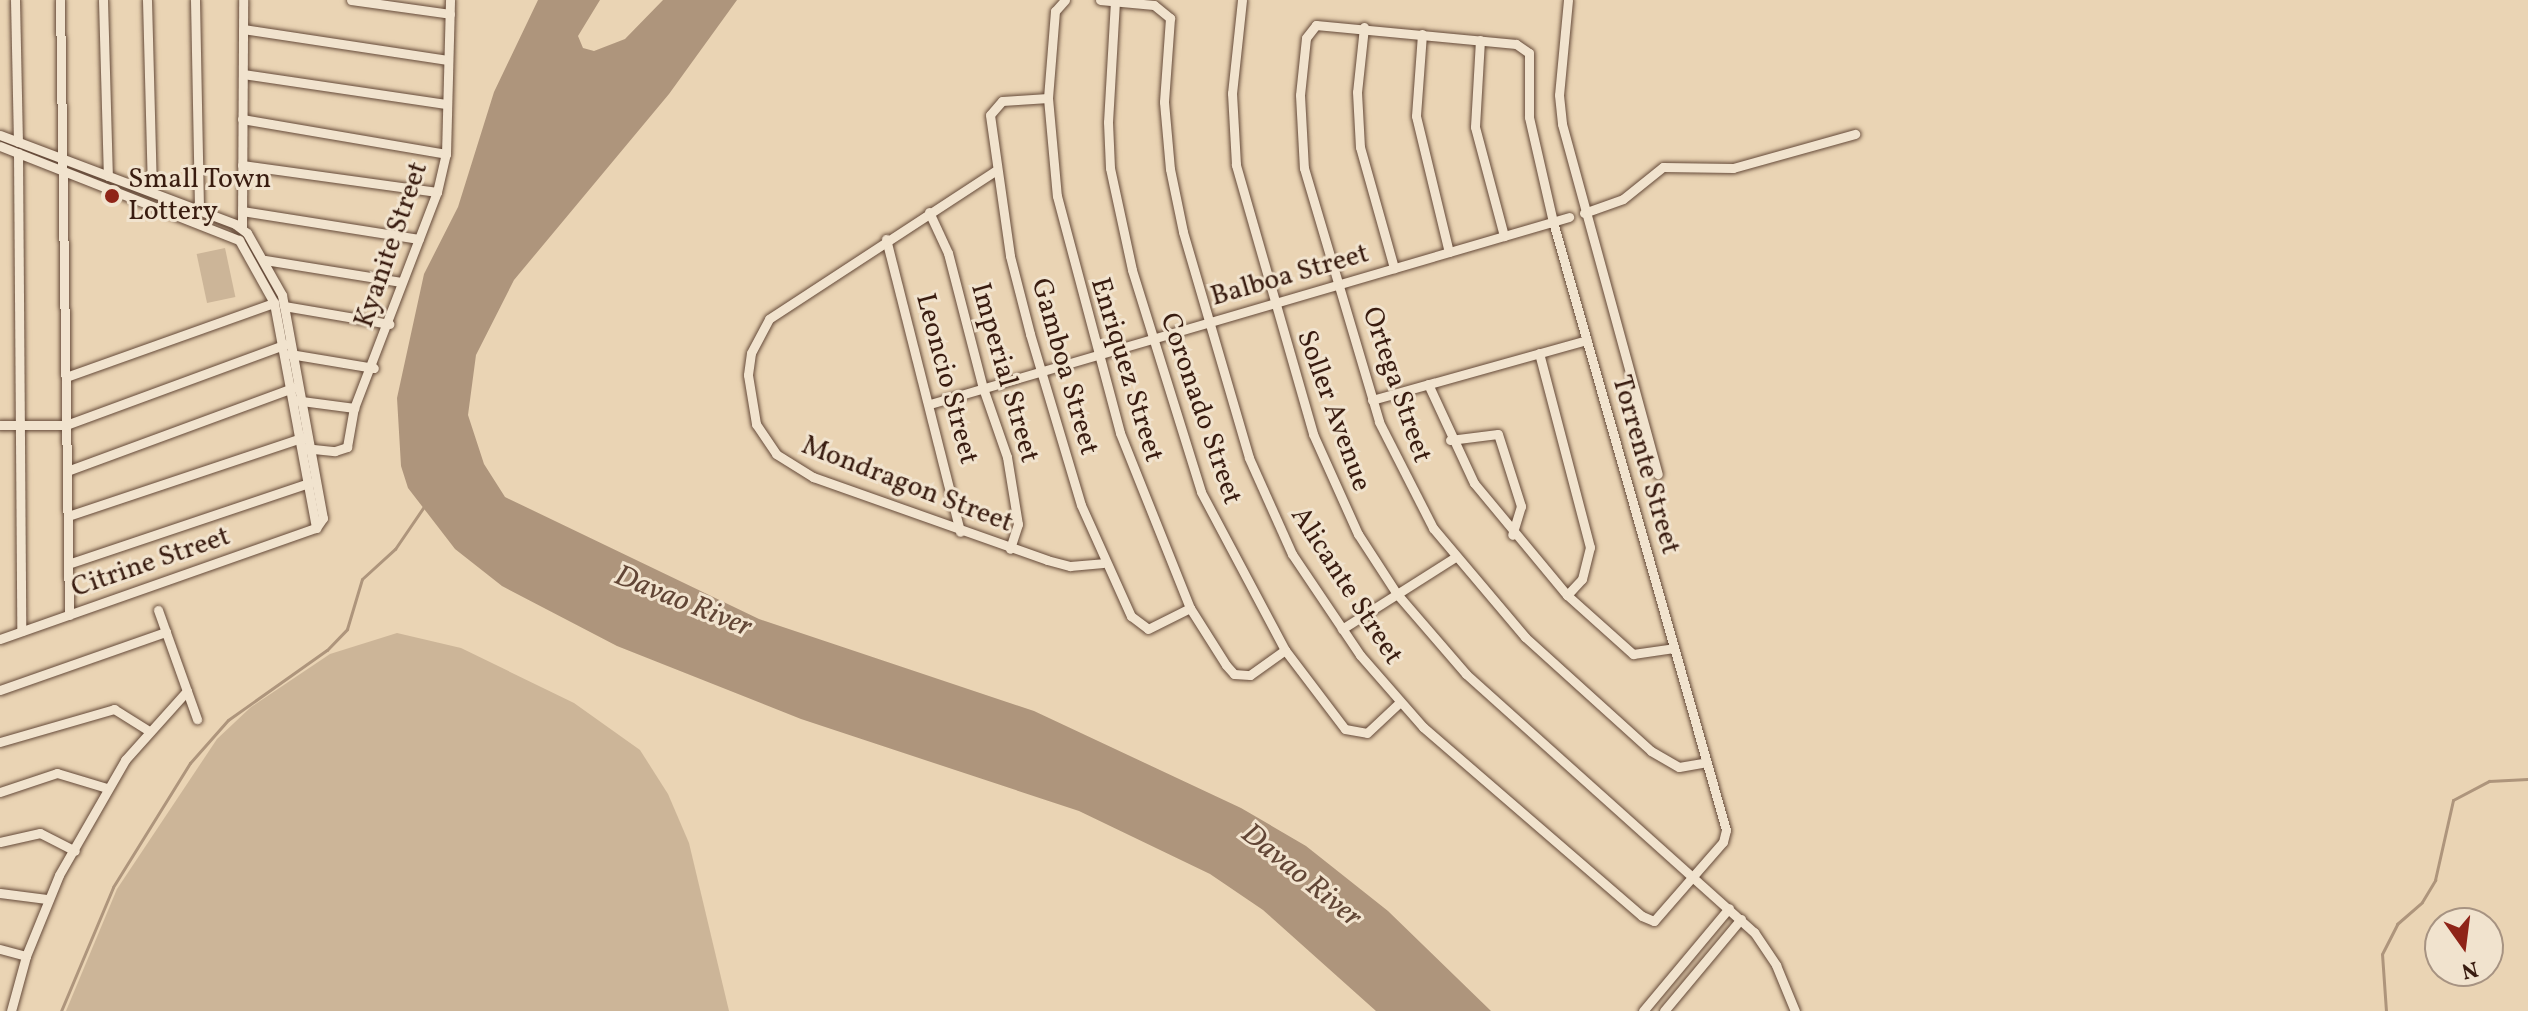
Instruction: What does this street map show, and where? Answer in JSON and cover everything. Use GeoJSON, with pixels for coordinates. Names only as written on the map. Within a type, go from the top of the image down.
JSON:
{"type":"FeatureCollection","features":[{"type":"Feature","properties":{"kind":"street"},"geometry":{"type":"LineString","coordinates":[[15,0],[18,142]]}},
{"type":"Feature","properties":{"kind":"street"},"geometry":{"type":"LineString","coordinates":[[60,0],[69,615]]}},
{"type":"Feature","properties":{"kind":"street"},"geometry":{"type":"LineString","coordinates":[[103,0],[108,176]]}},
{"type":"Feature","properties":{"kind":"street"},"geometry":{"type":"LineString","coordinates":[[147,0],[152,192]]}},
{"type":"Feature","properties":{"kind":"street"},"geometry":{"type":"LineString","coordinates":[[195,0],[199,210]]}},
{"type":"Feature","properties":{"kind":"street"},"geometry":{"type":"LineString","coordinates":[[242,227],[243,0]]}},
{"type":"Feature","properties":{"kind":"street"},"geometry":{"type":"LineString","coordinates":[[351,0],[450,14]]}},
{"type":"Feature","properties":{"kind":"street","name":"Kyanite Street"},"geometry":{"type":"LineString","coordinates":[[303,443],[344,450],[354,408],[374,368],[401,282],[437,192],[446,154],[450,0]]}},
{"type":"Feature","properties":{"kind":"street","name":"Enriquez Street"},"geometry":{"type":"LineString","coordinates":[[1064,0],[1055,11],[1048,98],[1059,210],[1097,355],[1140,492],[1190,608],[1234,674],[1250,675],[1285,650]]}},
{"type":"Feature","properties":{"kind":"street"},"geometry":{"type":"LineString","coordinates":[[1100,0],[1115,1]]}},
{"type":"Feature","properties":{"kind":"street","name":"Soller Avenue"},"geometry":{"type":"LineString","coordinates":[[1242,0],[1232,93],[1234,143],[1273,304],[1325,468],[1358,534],[1397,594],[1466,674],[1741,919],[1771,956],[1795,1011]]}},
{"type":"Feature","properties":{"kind":"street"},"geometry":{"type":"LineString","coordinates":[[1568,0],[1560,109],[1584,213],[1658,474]]}},
{"type":"Feature","properties":{"kind":"street","name":"Alicante Street"},"geometry":{"type":"LineString","coordinates":[[1115,1],[1154,5],[1167,13],[1172,38],[1164,102],[1170,169],[1209,323],[1268,507],[1342,629],[1400,702],[1646,920],[1659,919],[1694,877]]}},
{"type":"Feature","properties":{"kind":"street","name":"Coronado Street"},"geometry":{"type":"LineString","coordinates":[[1115,1],[1108,122],[1110,168],[1151,339],[1201,492],[1285,650],[1345,729],[1357,735],[1374,728],[1400,702]]}},
{"type":"Feature","properties":{"kind":"street"},"geometry":{"type":"LineString","coordinates":[[1394,268],[1360,147],[1357,92],[1364,27],[1480,40],[1475,127],[1504,236]]}},
{"type":"Feature","properties":{"kind":"street","name":"Ortega Street"},"geometry":{"type":"LineString","coordinates":[[1364,27],[1311,28],[1306,38],[1299,136],[1372,400],[1400,471],[1454,558],[1525,637],[1651,751],[1679,767],[1706,762]]}},
{"type":"Feature","properties":{"kind":"street"},"geometry":{"type":"LineString","coordinates":[[243,29],[448,60]]}},
{"type":"Feature","properties":{"kind":"street"},"geometry":{"type":"LineString","coordinates":[[1422,34],[1416,116],[1449,252]]}},
{"type":"Feature","properties":{"kind":"street","name":"Torrente Street"},"geometry":{"type":"LineString","coordinates":[[1480,40],[1516,44],[1529,53],[1529,117],[1553,222],[1726,835],[1694,877]]}},
{"type":"Feature","properties":{"kind":"street"},"geometry":{"type":"LineString","coordinates":[[243,74],[446,104]]}},
{"type":"Feature","properties":{"kind":"street","name":"Gamboa Street"},"geometry":{"type":"LineString","coordinates":[[1048,98],[1019,97],[994,106],[990,115],[995,171],[1010,256],[1041,371],[1103,563],[1140,628],[1157,626],[1190,608]]}},
{"type":"Feature","properties":{"kind":"street"},"geometry":{"type":"LineString","coordinates":[[242,119],[446,154]]}},
{"type":"Feature","properties":{"kind":"street"},"geometry":{"type":"LineString","coordinates":[[1584,213],[1623,199],[1663,167],[1733,168],[1855,134]]}},
{"type":"Feature","properties":{"kind":"street"},"geometry":{"type":"LineString","coordinates":[[0,135],[242,227],[265,260],[279,304],[311,482],[68,564]]}},
{"type":"Feature","properties":{"kind":"street"},"geometry":{"type":"LineString","coordinates":[[0,146],[234,236],[279,304]]}},
{"type":"Feature","properties":{"kind":"street"},"geometry":{"type":"LineString","coordinates":[[18,153],[21,631]]}},
{"type":"Feature","properties":{"kind":"street"},"geometry":{"type":"LineString","coordinates":[[242,165],[437,192]]}},
{"type":"Feature","properties":{"kind":"street","name":"Mondragon Street"},"geometry":{"type":"LineString","coordinates":[[995,171],[886,239],[769,319],[751,353],[750,401],[764,439],[790,466],[1010,549],[1070,566],[1103,563]]}},
{"type":"Feature","properties":{"kind":"street"},"geometry":{"type":"LineString","coordinates":[[242,211],[419,239]]}},
{"type":"Feature","properties":{"kind":"street","name":"Imperial Street"},"geometry":{"type":"LineString","coordinates":[[929,212],[948,253],[983,388],[1007,457],[1017,505],[1010,549]]}},
{"type":"Feature","properties":{"kind":"street","name":"Balboa Street"},"geometry":{"type":"LineString","coordinates":[[930,404],[1569,217]]}},
{"type":"Feature","properties":{"kind":"street","name":"Leoncio Street"},"geometry":{"type":"LineString","coordinates":[[886,239],[960,532]]}},
{"type":"Feature","properties":{"kind":"street"},"geometry":{"type":"LineString","coordinates":[[265,260],[401,282]]}},
{"type":"Feature","properties":{"kind":"street"},"geometry":{"type":"LineString","coordinates":[[66,377],[279,304],[389,324]]}},
{"type":"Feature","properties":{"kind":"street"},"geometry":{"type":"LineString","coordinates":[[1372,400],[1587,340]]}},
{"type":"Feature","properties":{"kind":"street"},"geometry":{"type":"LineString","coordinates":[[0,425],[66,425],[287,348],[374,368]]}},
{"type":"Feature","properties":{"kind":"street"},"geometry":{"type":"LineString","coordinates":[[1539,353],[1590,547],[1582,579],[1567,595]]}},
{"type":"Feature","properties":{"kind":"street"},"geometry":{"type":"LineString","coordinates":[[1428,384],[1450,440],[1512,535],[1567,595],[1633,654],[1674,648]]}},
{"type":"Feature","properties":{"kind":"street"},"geometry":{"type":"LineString","coordinates":[[67,471],[295,394],[354,408]]}},
{"type":"Feature","properties":{"kind":"street"},"geometry":{"type":"LineString","coordinates":[[1450,440],[1498,434],[1521,506],[1512,535]]}},
{"type":"Feature","properties":{"kind":"street"},"geometry":{"type":"LineString","coordinates":[[68,516],[303,443]]}},
{"type":"Feature","properties":{"kind":"street","name":"Citrine Street"},"geometry":{"type":"LineString","coordinates":[[0,639],[316,528],[311,482]]}},
{"type":"Feature","properties":{"kind":"street"},"geometry":{"type":"LineString","coordinates":[[1342,629],[1454,558]]}},
{"type":"Feature","properties":{"kind":"street"},"geometry":{"type":"LineString","coordinates":[[158,610],[197,719]]}},
{"type":"Feature","properties":{"kind":"street"},"geometry":{"type":"LineString","coordinates":[[0,690],[166,632]]}},
{"type":"Feature","properties":{"kind":"street"},"geometry":{"type":"LineString","coordinates":[[0,1007],[11,1010],[47,899],[107,788],[148,730],[187,691]]}},
{"type":"Feature","properties":{"kind":"street"},"geometry":{"type":"LineString","coordinates":[[0,742],[114,709],[148,730]]}},
{"type":"Feature","properties":{"kind":"street"},"geometry":{"type":"LineString","coordinates":[[0,792],[57,773],[107,788]]}},
{"type":"Feature","properties":{"kind":"street"},"geometry":{"type":"LineString","coordinates":[[0,842],[40,833],[75,851]]}},
{"type":"Feature","properties":{"kind":"street"},"geometry":{"type":"LineString","coordinates":[[0,893],[47,899]]}},
{"type":"Feature","properties":{"kind":"street"},"geometry":{"type":"LineString","coordinates":[[1643,1011],[1729,908]]}},
{"type":"Feature","properties":{"kind":"street"},"geometry":{"type":"LineString","coordinates":[[1651,1002],[1663,1011],[1741,919]]}},
{"type":"Feature","properties":{"kind":"street"},"geometry":{"type":"LineString","coordinates":[[0,949],[26,956]]}},
{"type":"Feature","properties":{"kind":"shaded area"},"geometry":{"type":"Polygon","coordinates":[[[225,248],[235,297],[207,303],[197,254],[225,248]]]}},
{"type":"Feature","properties":{"kind":"shaded area"},"geometry":{"type":"Polygon","coordinates":[[[397,633],[461,648],[574,703],[640,750],[668,794],[689,843],[729,1011],[66,1011],[117,889],[217,739],[251,707],[330,654],[397,633]]]}},
{"type":"Feature","properties":{"kind":"water","name":"Davao River"},"geometry":{"type":"Polygon","coordinates":[[[538,0],[600,0],[578,36],[583,48],[594,51],[625,39],[663,0],[737,0],[669,94],[514,280],[476,355],[468,415],[484,464],[505,497],[759,619],[1034,711],[1241,808],[1306,846],[1388,911],[1491,1011],[1376,1011],[1263,910],[1210,874],[1079,811],[801,719],[617,646],[502,586],[455,549],[408,488],[401,466],[397,398],[424,274],[458,207],[494,92],[538,0]]]}},
{"type":"Feature","properties":{"kind":"waterway"},"geometry":{"type":"LineString","coordinates":[[0,140],[57,161]]}},
{"type":"Feature","properties":{"kind":"waterway"},"geometry":{"type":"LineString","coordinates":[[68,166],[229,227],[247,242]]}},
{"type":"Feature","properties":{"kind":"waterway"},"geometry":{"type":"LineString","coordinates":[[61,1011],[113,887],[190,763],[228,720],[327,650],[347,629],[362,579],[395,549],[423,508]]}},
{"type":"Feature","properties":{"kind":"waterway"},"geometry":{"type":"LineString","coordinates":[[2386,1011],[2382,954],[2397,924],[2422,902],[2435,880],[2453,800],[2489,781],[2528,779]]}},
{"type":"Feature","properties":{"kind":"place","name":"Small Town Lottery"},"geometry":{"type":"Point","coordinates":[112,196]}}]}
